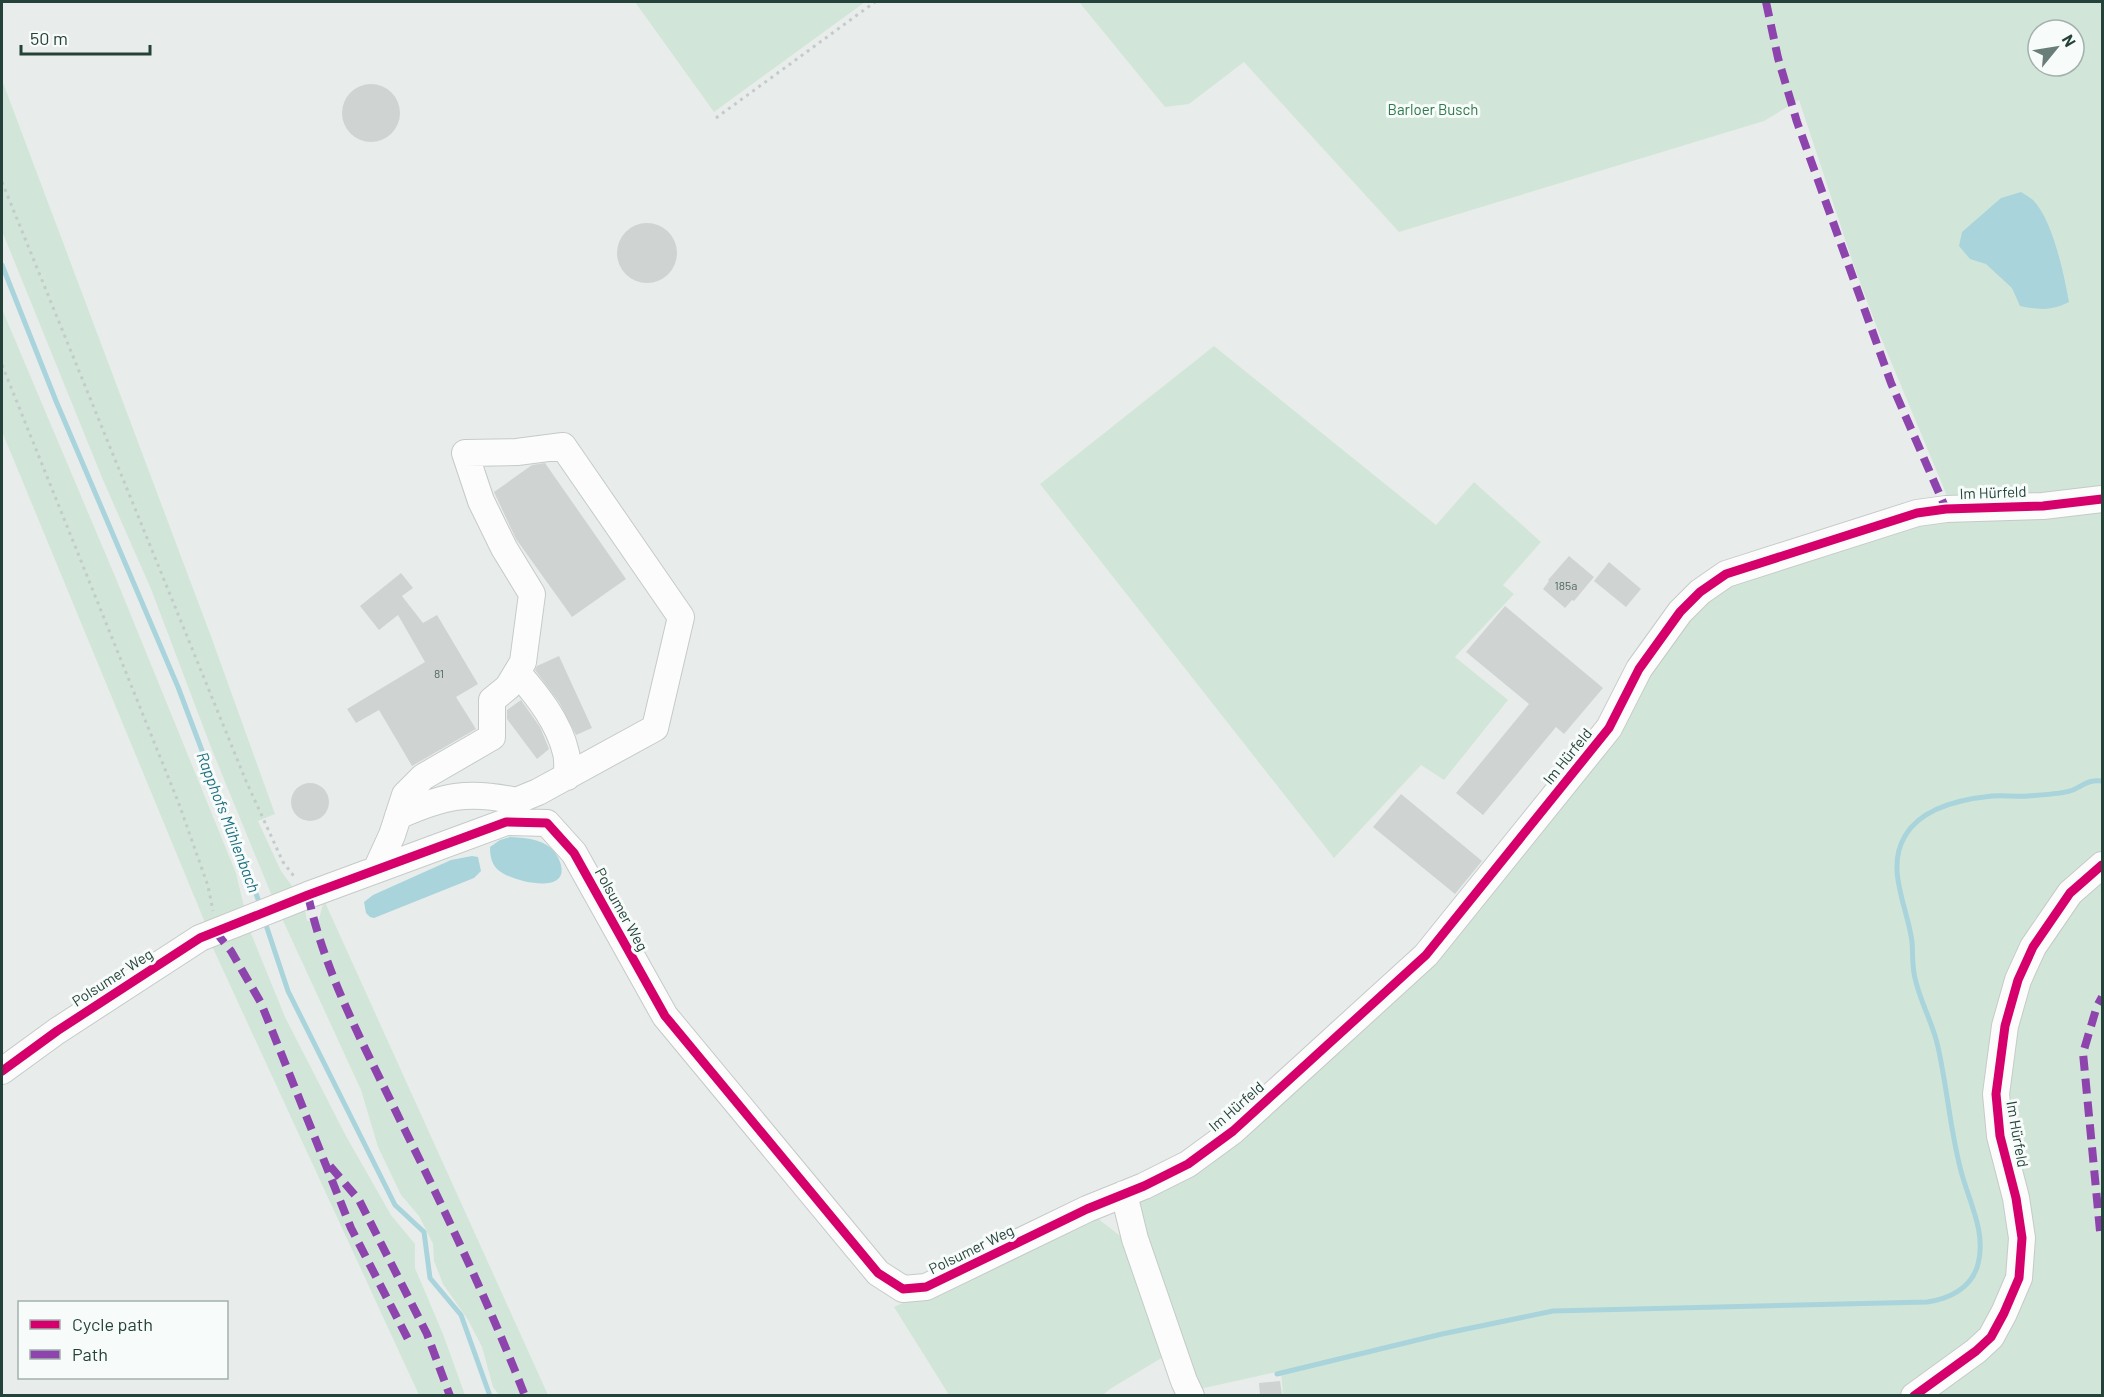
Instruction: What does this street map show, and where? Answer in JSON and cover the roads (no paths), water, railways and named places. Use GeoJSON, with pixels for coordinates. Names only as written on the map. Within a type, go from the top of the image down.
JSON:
{"type":"FeatureCollection","features":[{"type":"Feature","properties":{"kind":"street"},"geometry":{"type":"LineString","coordinates":[[376,870],[405,795],[423,777],[492,737],[492,700],[508,687],[523,662],[532,594],[504,548],[481,501],[465,453],[517,452],[563,446],[681,617],[656,728],[538,792],[517,812],[489,795],[430,801],[398,816]]}},
{"type":"Feature","properties":{"kind":"street","name":"Im Hürfeld"},"geometry":{"type":"LineString","coordinates":[[1124,1194],[1188,1164],[1233,1131],[1426,955],[1609,728],[1639,669],[1680,612],[1700,592],[1726,574],[1917,513],[1946,509],[2043,506],[2103,499]]}},
{"type":"Feature","properties":{"kind":"street"},"geometry":{"type":"LineString","coordinates":[[517,672],[538,697],[559,733],[567,755],[567,777]]}},
{"type":"Feature","properties":{"kind":"street","name":"Polsumer Weg"},"geometry":{"type":"LineString","coordinates":[[2,1071],[57,1031],[200,938],[506,822],[517,812],[547,823],[574,853],[665,1016],[878,1274],[903,1289],[926,1287],[1087,1209],[1124,1194]]}},
{"type":"Feature","properties":{"kind":"street","name":"Im Hürfeld"},"geometry":{"type":"LineString","coordinates":[[1914,1395],[1976,1351],[1991,1337],[2019,1278],[2022,1238],[2016,1198],[2000,1136],[1996,1094],[2005,1026],[2018,981],[2033,947],[2070,893],[2103,865]]}},
{"type":"Feature","properties":{"kind":"street"},"geometry":{"type":"LineString","coordinates":[[1124,1194],[1135,1239],[1184,1381],[1191,1395]]}},
{"type":"Feature","properties":{"kind":"water"},"geometry":{"type":"Polygon","coordinates":[[[2021,192],[2032,199],[2040,209],[2057,248],[2069,302],[2057,307],[2040,309],[2020,306],[2012,288],[1986,264],[1970,259],[1959,246],[1962,232],[2001,198],[2021,192]]]}},
{"type":"Feature","properties":{"kind":"water"},"geometry":{"type":"Polygon","coordinates":[[[510,837],[540,842],[552,849],[561,864],[561,876],[552,882],[536,883],[502,873],[492,861],[490,847],[510,837]]]}},
{"type":"Feature","properties":{"kind":"water"},"geometry":{"type":"Polygon","coordinates":[[[478,857],[481,871],[474,878],[374,918],[366,913],[364,902],[373,895],[451,860],[478,857]]]}},
{"type":"Feature","properties":{"kind":"waterway","name":"Rapphofs Mühlenbach"},"geometry":{"type":"LineString","coordinates":[[2,265],[56,401],[178,687],[261,907]]}},
{"type":"Feature","properties":{"kind":"waterway"},"geometry":{"type":"LineString","coordinates":[[1277,1374],[1442,1334],[1553,1311],[1927,1302],[1951,1295],[1965,1286],[1971,1280],[1978,1264],[1980,1239],[1957,1152],[1938,1047],[1914,974],[1910,929],[1897,875],[1899,849],[1912,826],[1921,818],[1943,807],[1992,796],[2051,794],[2073,790],[2090,782],[2102,781]]}},
{"type":"Feature","properties":{"kind":"waterway","name":"Rapphofs Mühlenbach"},"geometry":{"type":"LineString","coordinates":[[264,919],[288,991],[395,1205],[424,1232],[430,1278],[461,1315],[490,1396]]}},
{"type":"Feature","properties":{"kind":"park label","name":"Barloer Busch"},"geometry":{"type":"Point","coordinates":[1433,109]}}]}
